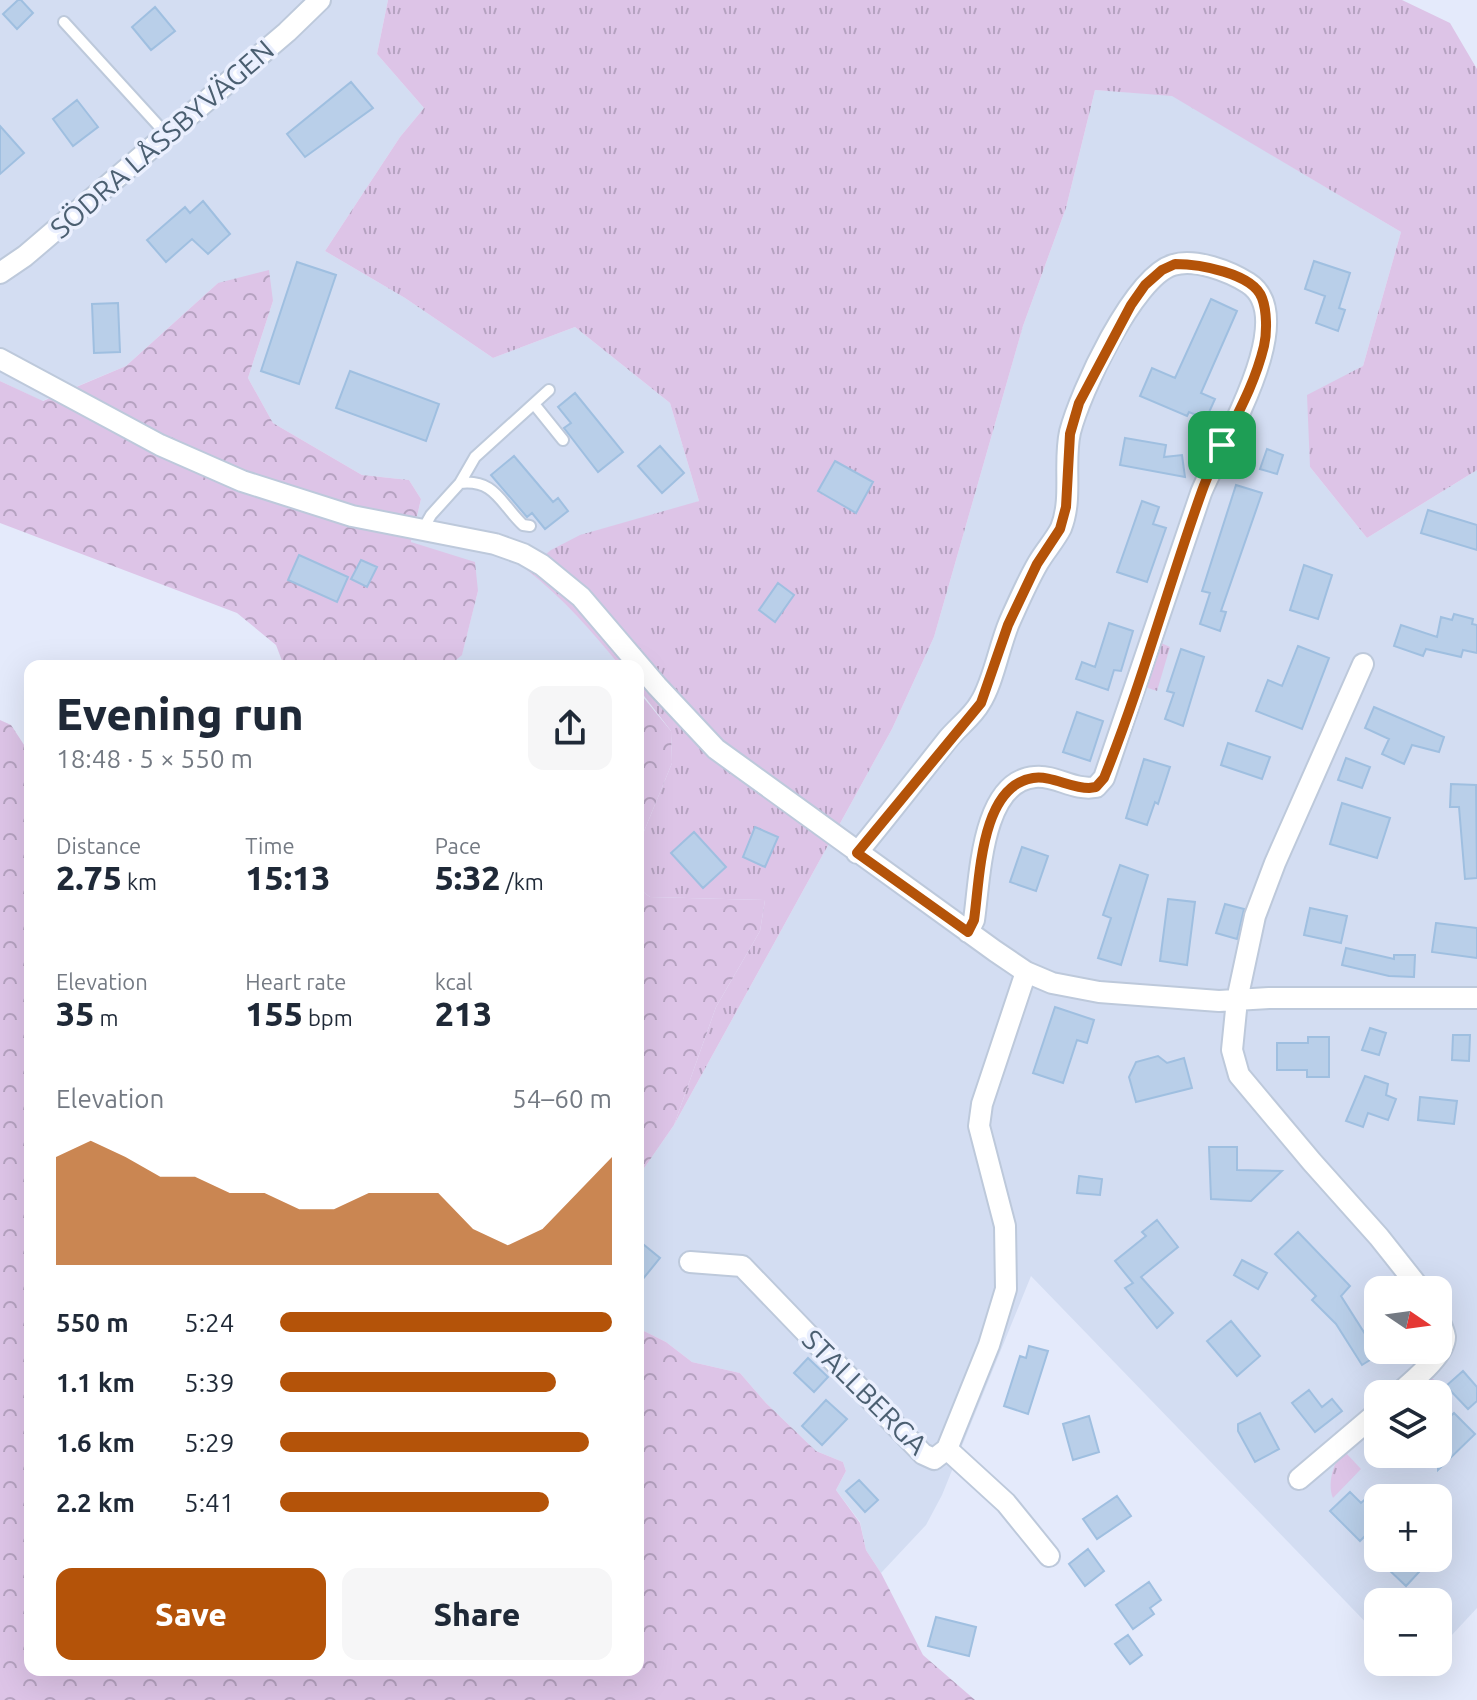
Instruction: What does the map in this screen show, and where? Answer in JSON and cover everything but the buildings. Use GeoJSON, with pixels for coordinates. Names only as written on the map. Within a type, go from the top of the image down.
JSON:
{"type":"FeatureCollection","features":[{"type":"Feature","properties":{"kind":"street","name":"SÖDRA LÅSSBYVÄGEN"},"geometry":{"type":"LineString","coordinates":[[0,273],[25,256],[167,135],[320,0]]}},
{"type":"Feature","properties":{"kind":"street"},"geometry":{"type":"LineString","coordinates":[[857,853],[981,703],[1008,625],[1037,564],[1060,529],[1066,507],[1070,434],[1079,403],[1131,305],[1154,277],[1175,264],[1210,267],[1247,282],[1262,299],[1265,342],[1249,395],[1201,493],[1104,778],[1096,787],[1089,788],[1035,777],[1022,781],[1006,792],[989,825],[974,920],[968,932]]}},
{"type":"Feature","properties":{"kind":"street"},"geometry":{"type":"LineString","coordinates":[[0,359],[160,445],[242,481],[352,516],[495,544],[523,554],[542,565],[581,597],[635,660]]}},
{"type":"Feature","properties":{"kind":"street"},"geometry":{"type":"LineString","coordinates":[[1363,664],[1271,873],[1247,947],[1232,1050],[1239,1075],[1410,1276]]}},
{"type":"Feature","properties":{"kind":"street"},"geometry":{"type":"LineString","coordinates":[[644,671],[716,749],[968,932],[1026,972],[1052,983],[1099,992],[1237,1000],[1477,998]]}},
{"type":"Feature","properties":{"kind":"street","name":"STALLBERGA"},"geometry":{"type":"LineString","coordinates":[[690,1262],[742,1266],[923,1454],[934,1459],[947,1449],[989,1345],[1006,1289],[1005,1226],[979,1126],[982,1104],[1026,972]]}},
{"type":"Feature","properties":{"kind":"street"},"geometry":{"type":"LineString","coordinates":[[1412,1380],[1429,1364]]}},
{"type":"Feature","properties":{"kind":"street"},"geometry":{"type":"LineString","coordinates":[[1299,1479],[1364,1424]]}},
{"type":"Feature","properties":{"kind":"street"},"geometry":{"type":"LineString","coordinates":[[947,1449],[1006,1503],[1049,1556]]}},
{"type":"Feature","properties":{"kind":"lane"},"geometry":{"type":"LineString","coordinates":[[64,22],[167,135]]}},
{"type":"Feature","properties":{"kind":"lane"},"geometry":{"type":"LineString","coordinates":[[423,529],[431,515],[460,483],[475,457],[549,390]]}},
{"type":"Feature","properties":{"kind":"lane"},"geometry":{"type":"LineString","coordinates":[[534,404],[563,440]]}},
{"type":"Feature","properties":{"kind":"lane"},"geometry":{"type":"LineString","coordinates":[[460,483],[476,481],[487,485],[516,519],[530,526]]}},
{"type":"Feature","properties":{"kind":"shaded area"},"geometry":{"type":"Polygon","coordinates":[[[0,0],[388,0],[377,54],[424,108],[400,137],[325,251],[405,298],[493,358],[575,327],[670,403],[699,501],[528,570],[593,632],[615,660],[456,660],[462,654],[478,591],[411,542],[421,499],[409,480],[362,475],[273,423],[248,378],[273,301],[218,283],[126,366],[42,401],[0,381],[0,0]]]}},
{"type":"Feature","properties":{"kind":"shaded area"},"geometry":{"type":"Polygon","coordinates":[[[1095,90],[1172,95],[1401,232],[1363,366],[1310,467],[1367,538],[1477,470],[1477,1608],[1452,1635],[1452,1588],[1364,1588],[1364,1621],[1031,1276],[942,1495],[926,1525],[881,1573],[866,1550],[860,1522],[836,1490],[846,1471],[843,1462],[816,1451],[740,1373],[692,1362],[666,1342],[644,1331],[644,1168],[674,1125],[892,729],[934,637],[1023,326],[1066,208],[1095,90]]]}},
{"type":"Feature","properties":{"kind":"green space"},"geometry":{"type":"Polygon","coordinates":[[[388,0],[1402,0],[1450,23],[1477,69],[1477,470],[1367,538],[1310,467],[1307,395],[1363,366],[1401,232],[1172,96],[1095,90],[1066,208],[1023,326],[934,637],[892,729],[674,1125],[716,1007],[760,931],[765,900],[650,897],[644,892],[644,831],[672,763],[671,731],[644,696],[644,660],[615,660],[576,615],[527,570],[551,550],[580,535],[699,501],[670,403],[575,327],[493,358],[405,298],[325,251],[400,137],[424,108],[377,54],[388,0]]]}},
{"type":"Feature","properties":{"kind":"green space"},"geometry":{"type":"Polygon","coordinates":[[[269,270],[273,301],[248,378],[273,423],[362,475],[409,480],[421,499],[411,542],[475,562],[478,591],[462,655],[456,660],[282,660],[276,645],[237,613],[0,523],[0,381],[43,401],[126,366],[218,283],[269,270]]]}},
{"type":"Feature","properties":{"kind":"green space"},"geometry":{"type":"Polygon","coordinates":[[[1159,642],[1170,647],[1157,691],[1145,687],[1159,642]]]}},
{"type":"Feature","properties":{"kind":"green space"},"geometry":{"type":"Polygon","coordinates":[[[644,698],[671,731],[672,763],[644,831],[644,698]]]}},
{"type":"Feature","properties":{"kind":"green space"},"geometry":{"type":"Polygon","coordinates":[[[0,720],[11,725],[24,745],[24,1676],[644,1676],[644,1331],[666,1342],[692,1362],[740,1373],[816,1451],[843,1462],[846,1471],[836,1490],[860,1523],[866,1550],[923,1655],[975,1700],[0,1700],[0,720]]]}},
{"type":"Feature","properties":{"kind":"green space"},"geometry":{"type":"Polygon","coordinates":[[[644,892],[650,897],[765,900],[760,931],[716,1007],[674,1125],[644,1168],[644,892]]]}},
{"type":"Feature","properties":{"kind":"green space"},"geometry":{"type":"Polygon","coordinates":[[[1342,1453],[1347,1454],[1361,1469],[1333,1498],[1332,1474],[1342,1453]]]}},
{"type":"Feature","properties":{"kind":"route"},"geometry":{"type":"LineString","coordinates":[[1175,264],[1193,264],[1221,271],[1247,282],[1262,299],[1265,342],[1249,395],[1222,445],[1201,493],[1104,778],[1096,787],[1078,788],[1035,777],[1022,781],[1006,792],[989,825],[974,920],[968,932],[857,853],[981,703],[1008,625],[1037,564],[1060,529],[1066,507],[1070,434],[1079,403],[1131,305],[1145,285],[1162,270],[1175,264]]}}]}
